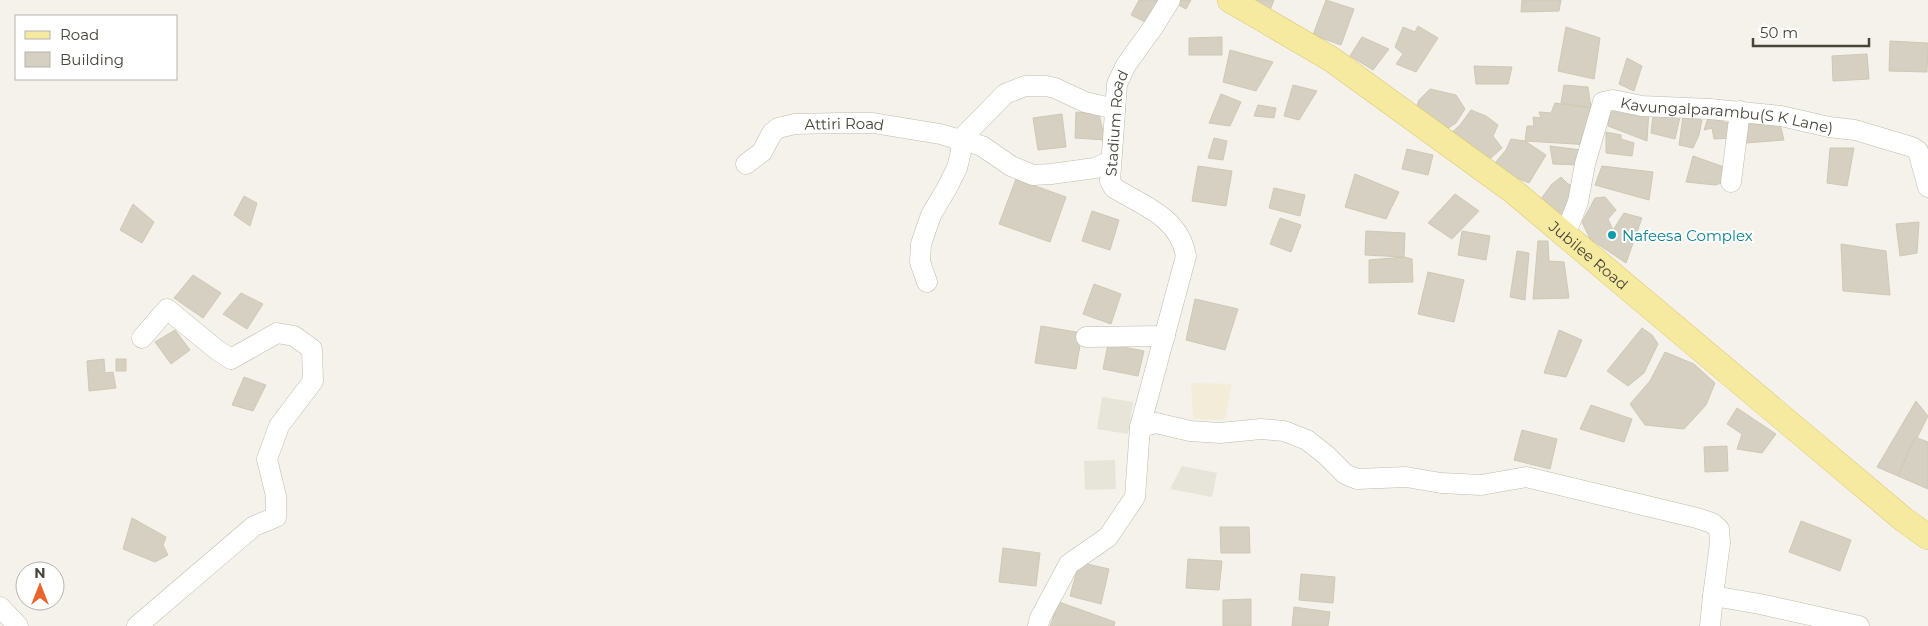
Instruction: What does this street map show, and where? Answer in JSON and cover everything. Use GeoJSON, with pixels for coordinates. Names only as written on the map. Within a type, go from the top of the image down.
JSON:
{"type":"FeatureCollection","features":[{"type":"Feature","properties":{"kind":"main road","name":"Jubilee Road"},"geometry":{"type":"LineString","coordinates":[[1230,0],[1331,59],[1513,191],[1903,519],[1928,537]]}},
{"type":"Feature","properties":{"kind":"street","name":"Stadium Road"},"geometry":{"type":"LineString","coordinates":[[1038,626],[1040,618],[1069,564],[1108,537],[1135,497],[1140,427],[1186,256],[1184,243],[1164,216],[1114,188],[1110,181],[1117,84],[1126,65],[1170,0]]}},
{"type":"Feature","properties":{"kind":"street"},"geometry":{"type":"LineString","coordinates":[[928,282],[920,262],[921,244],[930,215],[957,168],[961,152],[960,140],[974,128],[1005,94],[1025,86],[1046,86],[1055,88],[1085,102],[1115,109]]}},
{"type":"Feature","properties":{"kind":"street","name":"Kavungalparambu(S K Lane)"},"geometry":{"type":"LineString","coordinates":[[1565,235],[1578,202],[1585,164],[1603,102],[1613,100],[1642,106],[1740,111],[1781,116],[1829,127],[1855,130],[1912,147],[1918,151],[1928,187]]}},
{"type":"Feature","properties":{"kind":"street"},"geometry":{"type":"LineString","coordinates":[[1731,182],[1740,111]]}},
{"type":"Feature","properties":{"kind":"street","name":"Attiri Road"},"geometry":{"type":"LineString","coordinates":[[746,164],[762,152],[772,133],[778,128],[794,124],[873,123],[940,134],[982,146],[1011,166],[1033,175],[1096,168],[1111,161]]}},
{"type":"Feature","properties":{"kind":"street"},"geometry":{"type":"LineString","coordinates":[[137,626],[254,526],[276,517],[276,496],[267,459],[279,426],[313,381],[312,349],[294,336],[277,333],[231,359],[166,309],[142,338]]}},
{"type":"Feature","properties":{"kind":"street"},"geometry":{"type":"LineString","coordinates":[[1086,337],[1165,336]]}},
{"type":"Feature","properties":{"kind":"street"},"geometry":{"type":"LineString","coordinates":[[1140,427],[1156,424],[1190,431],[1220,433],[1261,429],[1284,431],[1306,440],[1326,455],[1345,474],[1357,479],[1406,478],[1481,486],[1526,477],[1712,523],[1719,529],[1720,543],[1710,626]]}},
{"type":"Feature","properties":{"kind":"street"},"geometry":{"type":"LineString","coordinates":[[1713,596],[1760,604],[1859,626]]}},
{"type":"Feature","properties":{"kind":"street"},"geometry":{"type":"LineString","coordinates":[[0,607],[18,626]]}},
{"type":"Feature","properties":{"kind":"shaded area"},"geometry":{"type":"Polygon","coordinates":[[[1191,383],[1232,384],[1225,420],[1193,419],[1191,383]]]}},
{"type":"Feature","properties":{"kind":"shaded area"},"geometry":{"type":"Polygon","coordinates":[[[1102,397],[1133,402],[1128,434],[1097,429],[1102,397]]]}},
{"type":"Feature","properties":{"kind":"shaded area"},"geometry":{"type":"Polygon","coordinates":[[[1115,460],[1116,489],[1085,490],[1084,461],[1115,460]]]}},
{"type":"Feature","properties":{"kind":"shaded area"},"geometry":{"type":"Polygon","coordinates":[[[1182,466],[1217,473],[1212,497],[1170,489],[1182,466]]]}},
{"type":"Feature","properties":{"kind":"building"},"geometry":{"type":"Polygon","coordinates":[[[1139,0],[1161,0],[1149,24],[1131,15],[1139,0]]]}},
{"type":"Feature","properties":{"kind":"building"},"geometry":{"type":"Polygon","coordinates":[[[1179,0],[1191,0],[1186,9],[1177,4],[1179,0]]]}},
{"type":"Feature","properties":{"kind":"building"},"geometry":{"type":"Polygon","coordinates":[[[1254,0],[1274,0],[1270,10],[1254,0]]]}},
{"type":"Feature","properties":{"kind":"building"},"geometry":{"type":"Polygon","coordinates":[[[1326,0],[1354,9],[1341,45],[1313,35],[1326,0]]]}},
{"type":"Feature","properties":{"kind":"building"},"geometry":{"type":"Polygon","coordinates":[[[1522,0],[1561,0],[1559,11],[1521,12],[1522,0]]]}},
{"type":"Feature","properties":{"kind":"building"},"geometry":{"type":"Polygon","coordinates":[[[1418,26],[1438,38],[1416,72],[1396,64],[1403,54],[1395,47],[1403,27],[1415,32],[1418,26]]]}},
{"type":"Feature","properties":{"kind":"building"},"geometry":{"type":"Polygon","coordinates":[[[1566,27],[1600,38],[1594,79],[1558,71],[1566,27]]]}},
{"type":"Feature","properties":{"kind":"building"},"geometry":{"type":"Polygon","coordinates":[[[1222,37],[1222,55],[1189,55],[1189,38],[1222,37]]]}},
{"type":"Feature","properties":{"kind":"building"},"geometry":{"type":"Polygon","coordinates":[[[1362,37],[1389,49],[1373,70],[1350,56],[1362,37]]]}},
{"type":"Feature","properties":{"kind":"building"},"geometry":{"type":"Polygon","coordinates":[[[1890,41],[1928,43],[1927,72],[1889,71],[1890,41]]]}},
{"type":"Feature","properties":{"kind":"building"},"geometry":{"type":"Polygon","coordinates":[[[1230,50],[1273,62],[1256,91],[1223,82],[1230,50]]]}},
{"type":"Feature","properties":{"kind":"building"},"geometry":{"type":"Polygon","coordinates":[[[1867,54],[1869,79],[1833,81],[1832,56],[1867,54]]]}},
{"type":"Feature","properties":{"kind":"building"},"geometry":{"type":"Polygon","coordinates":[[[1627,58],[1642,66],[1634,91],[1619,84],[1627,58]]]}},
{"type":"Feature","properties":{"kind":"building"},"geometry":{"type":"Polygon","coordinates":[[[1474,66],[1512,67],[1508,84],[1476,84],[1474,66]]]}},
{"type":"Feature","properties":{"kind":"building"},"geometry":{"type":"Polygon","coordinates":[[[1293,85],[1317,91],[1299,120],[1284,116],[1293,85]]]}},
{"type":"Feature","properties":{"kind":"building"},"geometry":{"type":"Polygon","coordinates":[[[1564,85],[1588,87],[1591,108],[1561,103],[1564,85]]]}},
{"type":"Feature","properties":{"kind":"building"},"geometry":{"type":"Polygon","coordinates":[[[1430,89],[1456,95],[1465,109],[1456,123],[1444,131],[1416,108],[1419,100],[1430,89]]]}},
{"type":"Feature","properties":{"kind":"building"},"geometry":{"type":"Polygon","coordinates":[[[1221,94],[1241,102],[1230,126],[1209,123],[1221,94]]]}},
{"type":"Feature","properties":{"kind":"building"},"geometry":{"type":"Polygon","coordinates":[[[1555,103],[1591,108],[1591,145],[1525,141],[1527,126],[1534,126],[1533,117],[1541,118],[1539,112],[1551,113],[1555,103]]]}},
{"type":"Feature","properties":{"kind":"building"},"geometry":{"type":"Polygon","coordinates":[[[1258,105],[1276,108],[1274,118],[1254,116],[1258,105]]]}},
{"type":"Feature","properties":{"kind":"building"},"geometry":{"type":"Polygon","coordinates":[[[1610,107],[1649,110],[1647,141],[1608,126],[1610,107]]]}},
{"type":"Feature","properties":{"kind":"building"},"geometry":{"type":"Polygon","coordinates":[[[1471,110],[1486,116],[1498,125],[1493,136],[1502,148],[1490,159],[1450,134],[1460,125],[1471,110]]]}},
{"type":"Feature","properties":{"kind":"building"},"geometry":{"type":"Polygon","coordinates":[[[1076,112],[1099,114],[1105,140],[1075,138],[1076,112]]]}},
{"type":"Feature","properties":{"kind":"building"},"geometry":{"type":"Polygon","coordinates":[[[1062,114],[1066,147],[1038,150],[1033,118],[1062,114]]]}},
{"type":"Feature","properties":{"kind":"building"},"geometry":{"type":"Polygon","coordinates":[[[1653,115],[1680,117],[1675,139],[1651,133],[1653,115]]]}},
{"type":"Feature","properties":{"kind":"building"},"geometry":{"type":"Polygon","coordinates":[[[1683,116],[1702,120],[1699,135],[1693,148],[1679,145],[1683,116]]]}},
{"type":"Feature","properties":{"kind":"building"},"geometry":{"type":"Polygon","coordinates":[[[1708,118],[1733,124],[1733,138],[1714,139],[1712,128],[1704,130],[1708,118]]]}},
{"type":"Feature","properties":{"kind":"building"},"geometry":{"type":"Polygon","coordinates":[[[1746,124],[1780,124],[1784,140],[1746,143],[1746,124]]]}},
{"type":"Feature","properties":{"kind":"building"},"geometry":{"type":"Polygon","coordinates":[[[1606,132],[1621,135],[1621,139],[1634,143],[1632,156],[1606,153],[1606,132]]]}},
{"type":"Feature","properties":{"kind":"building"},"geometry":{"type":"Polygon","coordinates":[[[1214,138],[1227,141],[1223,160],[1208,158],[1214,138]]]}},
{"type":"Feature","properties":{"kind":"building"},"geometry":{"type":"Polygon","coordinates":[[[1511,139],[1525,141],[1546,155],[1529,183],[1507,174],[1495,163],[1506,150],[1511,139]]]}},
{"type":"Feature","properties":{"kind":"building"},"geometry":{"type":"Polygon","coordinates":[[[1550,146],[1589,151],[1579,165],[1553,164],[1550,146]]]}},
{"type":"Feature","properties":{"kind":"building"},"geometry":{"type":"Polygon","coordinates":[[[1830,148],[1854,148],[1847,186],[1827,183],[1830,148]]]}},
{"type":"Feature","properties":{"kind":"building"},"geometry":{"type":"Polygon","coordinates":[[[1407,149],[1433,155],[1428,175],[1402,169],[1407,149]]]}},
{"type":"Feature","properties":{"kind":"building"},"geometry":{"type":"Polygon","coordinates":[[[1693,156],[1727,168],[1725,182],[1715,185],[1686,182],[1693,156]]]}},
{"type":"Feature","properties":{"kind":"building"},"geometry":{"type":"Polygon","coordinates":[[[1198,166],[1232,171],[1226,206],[1192,201],[1198,166]]]}},
{"type":"Feature","properties":{"kind":"building"},"geometry":{"type":"Polygon","coordinates":[[[1602,166],[1653,172],[1649,200],[1595,185],[1602,166]]]}},
{"type":"Feature","properties":{"kind":"building"},"geometry":{"type":"Polygon","coordinates":[[[1355,174],[1399,192],[1386,219],[1345,207],[1355,174]]]}},
{"type":"Feature","properties":{"kind":"building"},"geometry":{"type":"Polygon","coordinates":[[[1561,177],[1568,184],[1578,188],[1559,225],[1538,203],[1552,184],[1561,177]]]}},
{"type":"Feature","properties":{"kind":"building"},"geometry":{"type":"Polygon","coordinates":[[[1016,179],[1066,197],[1050,242],[999,224],[1016,179]]]}},
{"type":"Feature","properties":{"kind":"building"},"geometry":{"type":"Polygon","coordinates":[[[1274,188],[1305,195],[1300,216],[1269,208],[1274,188]]]}},
{"type":"Feature","properties":{"kind":"building"},"geometry":{"type":"Polygon","coordinates":[[[1455,194],[1479,211],[1452,239],[1428,223],[1455,194]]]}},
{"type":"Feature","properties":{"kind":"building"},"geometry":{"type":"Polygon","coordinates":[[[244,196],[257,203],[250,226],[234,215],[244,196]]]}},
{"type":"Feature","properties":{"kind":"building","name":"Nafeesa Complex"},"geometry":{"type":"Polygon","coordinates":[[[1605,197],[1616,210],[1608,219],[1613,230],[1624,213],[1642,218],[1626,263],[1590,239],[1582,222],[1595,198],[1605,197]]]}},
{"type":"Feature","properties":{"kind":"building"},"geometry":{"type":"Polygon","coordinates":[[[133,204],[154,222],[142,243],[120,230],[133,204]]]}},
{"type":"Feature","properties":{"kind":"building"},"geometry":{"type":"Polygon","coordinates":[[[1092,211],[1119,220],[1110,250],[1082,241],[1092,211]]]}},
{"type":"Feature","properties":{"kind":"building"},"geometry":{"type":"Polygon","coordinates":[[[1280,218],[1301,225],[1291,252],[1270,244],[1280,218]]]}},
{"type":"Feature","properties":{"kind":"building"},"geometry":{"type":"Polygon","coordinates":[[[1919,222],[1917,253],[1900,256],[1896,224],[1919,222]]]}},
{"type":"Feature","properties":{"kind":"building"},"geometry":{"type":"Polygon","coordinates":[[[1366,231],[1405,233],[1404,257],[1365,255],[1366,231]]]}},
{"type":"Feature","properties":{"kind":"building"},"geometry":{"type":"Polygon","coordinates":[[[1462,231],[1490,236],[1486,260],[1458,255],[1462,231]]]}},
{"type":"Feature","properties":{"kind":"building"},"geometry":{"type":"Polygon","coordinates":[[[1538,241],[1548,241],[1549,261],[1564,262],[1569,298],[1533,299],[1538,241]]]}},
{"type":"Feature","properties":{"kind":"building"},"geometry":{"type":"Polygon","coordinates":[[[1841,244],[1886,251],[1890,295],[1843,291],[1841,244]]]}},
{"type":"Feature","properties":{"kind":"building"},"geometry":{"type":"Polygon","coordinates":[[[1517,251],[1529,253],[1525,300],[1510,297],[1517,251]]]}},
{"type":"Feature","properties":{"kind":"building"},"geometry":{"type":"Polygon","coordinates":[[[1404,257],[1412,259],[1413,282],[1369,283],[1369,260],[1404,257]]]}},
{"type":"Feature","properties":{"kind":"building"},"geometry":{"type":"Polygon","coordinates":[[[1428,272],[1464,280],[1454,322],[1418,314],[1428,272]]]}},
{"type":"Feature","properties":{"kind":"building"},"geometry":{"type":"Polygon","coordinates":[[[193,275],[221,293],[203,318],[174,298],[193,275]]]}},
{"type":"Feature","properties":{"kind":"building"},"geometry":{"type":"Polygon","coordinates":[[[1094,284],[1121,294],[1111,324],[1083,314],[1094,284]]]}},
{"type":"Feature","properties":{"kind":"building"},"geometry":{"type":"Polygon","coordinates":[[[241,293],[263,304],[247,329],[223,314],[241,293]]]}},
{"type":"Feature","properties":{"kind":"building"},"geometry":{"type":"Polygon","coordinates":[[[1195,299],[1238,309],[1225,350],[1186,340],[1195,299]]]}},
{"type":"Feature","properties":{"kind":"building"},"geometry":{"type":"Polygon","coordinates":[[[1041,326],[1082,333],[1076,369],[1035,363],[1041,326]]]}},
{"type":"Feature","properties":{"kind":"building"},"geometry":{"type":"Polygon","coordinates":[[[1642,328],[1652,335],[1658,344],[1644,373],[1628,386],[1607,371],[1642,328]]]}},
{"type":"Feature","properties":{"kind":"building"},"geometry":{"type":"Polygon","coordinates":[[[175,330],[190,350],[171,364],[155,342],[175,330]]]}},
{"type":"Feature","properties":{"kind":"building"},"geometry":{"type":"Polygon","coordinates":[[[1559,330],[1582,340],[1566,377],[1544,373],[1559,330]]]}},
{"type":"Feature","properties":{"kind":"building"},"geometry":{"type":"Polygon","coordinates":[[[1108,344],[1144,351],[1138,376],[1103,369],[1108,344]]]}},
{"type":"Feature","properties":{"kind":"building"},"geometry":{"type":"Polygon","coordinates":[[[1665,352],[1694,364],[1715,383],[1706,405],[1684,429],[1645,425],[1630,404],[1650,381],[1665,352]]]}},
{"type":"Feature","properties":{"kind":"building"},"geometry":{"type":"Polygon","coordinates":[[[104,359],[105,373],[113,372],[116,388],[89,391],[87,361],[104,359]]]}},
{"type":"Feature","properties":{"kind":"building"},"geometry":{"type":"Polygon","coordinates":[[[116,359],[126,359],[126,371],[116,371],[116,359]]]}},
{"type":"Feature","properties":{"kind":"building"},"geometry":{"type":"Polygon","coordinates":[[[244,377],[266,385],[253,411],[232,405],[244,377]]]}},
{"type":"Feature","properties":{"kind":"building"},"geometry":{"type":"Polygon","coordinates":[[[1916,401],[1928,416],[1898,476],[1877,467],[1916,401]]]}},
{"type":"Feature","properties":{"kind":"building"},"geometry":{"type":"Polygon","coordinates":[[[1591,405],[1632,419],[1624,442],[1580,429],[1591,405]]]}},
{"type":"Feature","properties":{"kind":"building"},"geometry":{"type":"Polygon","coordinates":[[[1737,408],[1776,434],[1762,453],[1737,449],[1742,434],[1727,424],[1737,408]]]}},
{"type":"Feature","properties":{"kind":"building"},"geometry":{"type":"Polygon","coordinates":[[[1522,430],[1557,439],[1550,469],[1514,460],[1522,430]]]}},
{"type":"Feature","properties":{"kind":"building"},"geometry":{"type":"Polygon","coordinates":[[[1915,437],[1928,442],[1928,489],[1898,476],[1915,437]]]}},
{"type":"Feature","properties":{"kind":"building"},"geometry":{"type":"Polygon","coordinates":[[[1727,446],[1728,471],[1705,472],[1704,447],[1727,446]]]}},
{"type":"Feature","properties":{"kind":"building"},"geometry":{"type":"Polygon","coordinates":[[[132,518],[166,537],[163,545],[168,555],[155,562],[123,549],[132,518]]]}},
{"type":"Feature","properties":{"kind":"building"},"geometry":{"type":"Polygon","coordinates":[[[1801,521],[1851,540],[1840,571],[1789,552],[1801,521]]]}},
{"type":"Feature","properties":{"kind":"building"},"geometry":{"type":"Polygon","coordinates":[[[1220,527],[1249,527],[1250,553],[1221,553],[1220,527]]]}},
{"type":"Feature","properties":{"kind":"building"},"geometry":{"type":"Polygon","coordinates":[[[1003,548],[1040,553],[1036,586],[999,582],[1003,548]]]}},
{"type":"Feature","properties":{"kind":"building"},"geometry":{"type":"Polygon","coordinates":[[[1188,559],[1222,561],[1219,590],[1186,588],[1188,559]]]}},
{"type":"Feature","properties":{"kind":"building"},"geometry":{"type":"Polygon","coordinates":[[[1079,562],[1109,569],[1101,604],[1070,596],[1079,562]]]}},
{"type":"Feature","properties":{"kind":"building"},"geometry":{"type":"Polygon","coordinates":[[[1301,574],[1335,577],[1333,603],[1299,600],[1301,574]]]}},
{"type":"Feature","properties":{"kind":"building"},"geometry":{"type":"Polygon","coordinates":[[[1251,599],[1251,626],[1223,626],[1223,600],[1251,599]]]}},
{"type":"Feature","properties":{"kind":"building"},"geometry":{"type":"Polygon","coordinates":[[[1059,602],[1115,622],[1114,626],[1050,626],[1059,602]]]}},
{"type":"Feature","properties":{"kind":"building"},"geometry":{"type":"Polygon","coordinates":[[[1294,607],[1330,612],[1328,626],[1292,626],[1294,607]]]}},
{"type":"Feature","properties":{"kind":"place","name":"Nafeesa Complex"},"geometry":{"type":"Point","coordinates":[1612,235]}}]}
